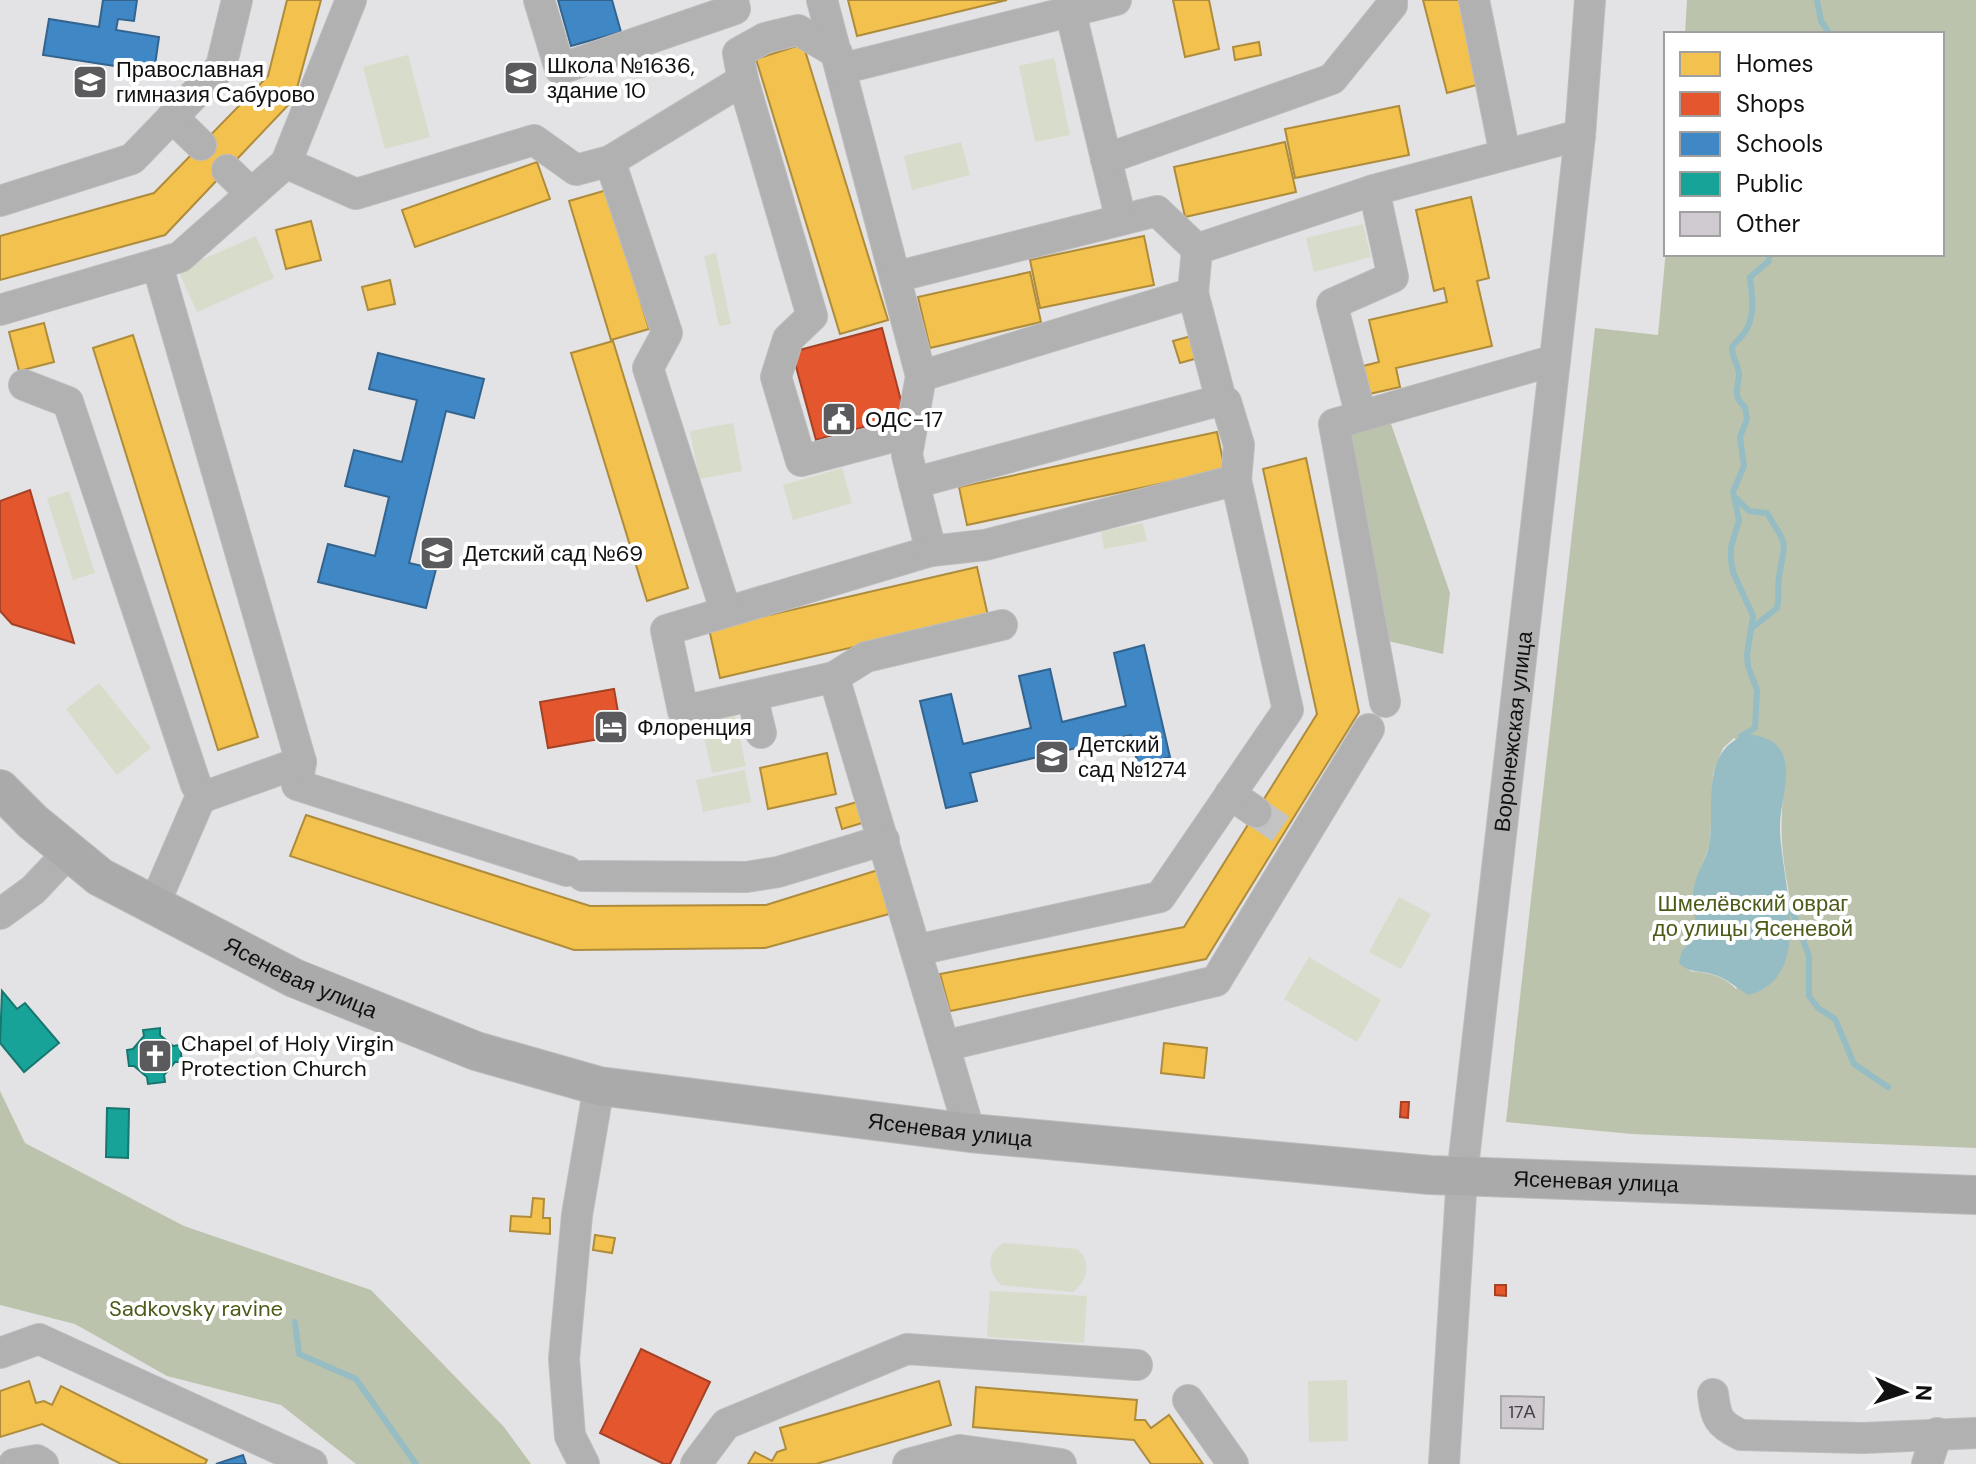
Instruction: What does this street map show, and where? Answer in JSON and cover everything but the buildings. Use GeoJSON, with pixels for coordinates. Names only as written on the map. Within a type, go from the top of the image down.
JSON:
{"type":"FeatureCollection","features":[{"type":"Feature","properties":{"kind":"main road","name":"Ясеневая улица"},"geometry":{"type":"LineString","coordinates":[[0,790],[100,877],[294,978],[476,1051],[599,1086],[970,1133],[1462,1176],[1976,1195]]}},
{"type":"Feature","properties":{"kind":"street"},"geometry":{"type":"LineString","coordinates":[[0,201],[132,159],[221,67],[237,0]]}},
{"type":"Feature","properties":{"kind":"street"},"geometry":{"type":"LineString","coordinates":[[0,310],[180,257],[286,163],[351,0]]}},
{"type":"Feature","properties":{"kind":"street"},"geometry":{"type":"LineString","coordinates":[[539,0],[560,69],[735,9],[733,0]]}},
{"type":"Feature","properties":{"kind":"street"},"geometry":{"type":"LineString","coordinates":[[822,0],[921,376],[907,455],[931,551]]}},
{"type":"Feature","properties":{"kind":"street"},"geometry":{"type":"LineString","coordinates":[[911,432],[801,461],[776,377],[788,339],[812,316],[743,80],[738,53],[765,38],[798,30],[839,61],[1116,0]]}},
{"type":"Feature","properties":{"kind":"street"},"geometry":{"type":"LineString","coordinates":[[1106,159],[1332,79],[1392,5],[1392,0]]}},
{"type":"Feature","properties":{"kind":"street"},"geometry":{"type":"LineString","coordinates":[[1474,0],[1505,154]]}},
{"type":"Feature","properties":{"kind":"street","name":"Воронежская улица"},"geometry":{"type":"LineString","coordinates":[[1444,1464],[1462,1176],[1580,135],[1590,0]]}},
{"type":"Feature","properties":{"kind":"street"},"geometry":{"type":"LineString","coordinates":[[1070,10],[1121,220]]}},
{"type":"Feature","properties":{"kind":"street"},"geometry":{"type":"LineString","coordinates":[[286,163],[356,194],[534,140],[576,170],[610,161],[743,80]]}},
{"type":"Feature","properties":{"kind":"street"},"geometry":{"type":"LineString","coordinates":[[172,117],[201,145]]}},
{"type":"Feature","properties":{"kind":"street"},"geometry":{"type":"LineString","coordinates":[[1197,249],[1374,190],[1580,135]]}},
{"type":"Feature","properties":{"kind":"street"},"geometry":{"type":"LineString","coordinates":[[610,161],[667,333],[648,368],[726,612]]}},
{"type":"Feature","properties":{"kind":"street"},"geometry":{"type":"LineString","coordinates":[[227,170],[251,193]]}},
{"type":"Feature","properties":{"kind":"street"},"geometry":{"type":"LineString","coordinates":[[1361,416],[1332,304],[1393,277],[1374,190]]}},
{"type":"Feature","properties":{"kind":"street"},"geometry":{"type":"LineString","coordinates":[[895,277],[1157,211],[1197,249]]}},
{"type":"Feature","properties":{"kind":"street"},"geometry":{"type":"LineString","coordinates":[[1197,249],[1193,293],[1221,400]]}},
{"type":"Feature","properties":{"kind":"street"},"geometry":{"type":"LineString","coordinates":[[157,264],[301,762],[297,785],[575,873],[746,877],[778,872],[884,840]]}},
{"type":"Feature","properties":{"kind":"street"},"geometry":{"type":"LineString","coordinates":[[921,376],[1193,293]]}},
{"type":"Feature","properties":{"kind":"street"},"geometry":{"type":"LineString","coordinates":[[1385,702],[1334,424],[1555,360]]}},
{"type":"Feature","properties":{"kind":"street"},"geometry":{"type":"LineString","coordinates":[[24,385],[68,402],[196,785],[206,796]]}},
{"type":"Feature","properties":{"kind":"street"},"geometry":{"type":"LineString","coordinates":[[914,483],[1221,400],[1226,402],[1239,445],[1236,480],[1288,710],[1160,897],[917,950]]}},
{"type":"Feature","properties":{"kind":"street"},"geometry":{"type":"LineString","coordinates":[[1002,625],[866,657],[834,677],[683,711],[666,630],[931,551],[985,545],[1236,480]]}},
{"type":"Feature","properties":{"kind":"street"},"geometry":{"type":"LineString","coordinates":[[834,677],[970,1133]]}},
{"type":"Feature","properties":{"kind":"street"},"geometry":{"type":"LineString","coordinates":[[752,696],[761,733]]}},
{"type":"Feature","properties":{"kind":"street"},"geometry":{"type":"LineString","coordinates":[[944,1046],[1216,981],[1292,837],[1369,729]]}},
{"type":"Feature","properties":{"kind":"street"},"geometry":{"type":"LineString","coordinates":[[154,905],[199,801],[301,762]]}},
{"type":"Feature","properties":{"kind":"street"},"geometry":{"type":"LineString","coordinates":[[1230,794],[1256,812]]}},
{"type":"Feature","properties":{"kind":"street"},"geometry":{"type":"LineString","coordinates":[[0,914],[33,890],[69,852]]}},
{"type":"Feature","properties":{"kind":"street"},"geometry":{"type":"LineString","coordinates":[[584,1464],[570,1436],[564,1359],[577,1215],[599,1086]]}},
{"type":"Feature","properties":{"kind":"street"},"geometry":{"type":"LineString","coordinates":[[0,1353],[39,1339],[312,1464]]}},
{"type":"Feature","properties":{"kind":"street"},"geometry":{"type":"LineString","coordinates":[[696,1464],[726,1424],[907,1349],[1137,1365]]}},
{"type":"Feature","properties":{"kind":"street"},"geometry":{"type":"LineString","coordinates":[[1718,1394],[1715,1412],[1723,1426],[1741,1435],[1863,1451],[1937,1433],[1976,1433]]}},
{"type":"Feature","properties":{"kind":"street"},"geometry":{"type":"LineString","coordinates":[[1188,1400],[1233,1464]]}},
{"type":"Feature","properties":{"kind":"street"},"geometry":{"type":"LineString","coordinates":[[1927,1464],[1937,1433]]}},
{"type":"Feature","properties":{"kind":"street"},"geometry":{"type":"LineString","coordinates":[[908,1464],[960,1450],[1061,1464]]}},
{"type":"Feature","properties":{"kind":"street"},"geometry":{"type":"LineString","coordinates":[[14,1464],[37,1460],[43,1464]]}},
{"type":"Feature","properties":{"kind":"green space","name":"Шмелёвский овраг до улицы Ясеневой"},"geometry":{"type":"Polygon","coordinates":[[[1687,0],[1976,0],[1976,1148],[1632,1134],[1506,1122],[1595,328],[1658,335],[1665,256],[1944,256],[1944,32],[1685,32],[1687,0]],[[1734,738],[1723,748],[1713,774],[1710,844],[1695,884],[1695,938],[1682,950],[1690,971],[1715,976],[1736,989],[1790,898],[1782,839],[1785,779],[1734,738]]]}},
{"type":"Feature","properties":{"kind":"green space"},"geometry":{"type":"Polygon","coordinates":[[[408,55],[430,137],[385,149],[363,67],[408,55]]]}},
{"type":"Feature","properties":{"kind":"green space"},"geometry":{"type":"Polygon","coordinates":[[[1054,58],[1070,135],[1035,142],[1019,66],[1054,58]]]}},
{"type":"Feature","properties":{"kind":"green space"},"geometry":{"type":"Polygon","coordinates":[[[961,142],[970,175],[912,190],[904,156],[961,142]]]}},
{"type":"Feature","properties":{"kind":"green space"},"geometry":{"type":"Polygon","coordinates":[[[1363,224],[1371,257],[1314,272],[1306,238],[1363,224]]]}},
{"type":"Feature","properties":{"kind":"green space"},"geometry":{"type":"Polygon","coordinates":[[[256,236],[274,278],[197,312],[178,270],[256,236]]]}},
{"type":"Feature","properties":{"kind":"green space"},"geometry":{"type":"Polygon","coordinates":[[[716,253],[731,324],[719,326],[704,256],[716,253]]]}},
{"type":"Feature","properties":{"kind":"green space"},"geometry":{"type":"Polygon","coordinates":[[[1389,418],[1450,593],[1443,654],[1388,641],[1345,430],[1389,418]]]}},
{"type":"Feature","properties":{"kind":"green space"},"geometry":{"type":"Polygon","coordinates":[[[733,423],[742,471],[699,479],[690,431],[733,423]]]}},
{"type":"Feature","properties":{"kind":"green space"},"geometry":{"type":"Polygon","coordinates":[[[842,468],[852,503],[793,520],[783,485],[842,468]]]}},
{"type":"Feature","properties":{"kind":"green space"},"geometry":{"type":"Polygon","coordinates":[[[69,491],[95,573],[73,580],[47,498],[69,491]]]}},
{"type":"Feature","properties":{"kind":"green space"},"geometry":{"type":"Polygon","coordinates":[[[1143,523],[1147,541],[1104,549],[1101,531],[1143,523]]]}},
{"type":"Feature","properties":{"kind":"green space"},"geometry":{"type":"Polygon","coordinates":[[[99,683],[151,748],[117,775],[66,709],[99,683]]]}},
{"type":"Feature","properties":{"kind":"green space"},"geometry":{"type":"Polygon","coordinates":[[[733,708],[746,766],[712,773],[699,715],[733,708]]]}},
{"type":"Feature","properties":{"kind":"green space"},"geometry":{"type":"Polygon","coordinates":[[[745,770],[751,802],[703,812],[696,780],[745,770]]]}},
{"type":"Feature","properties":{"kind":"green space"},"geometry":{"type":"Polygon","coordinates":[[[1399,897],[1431,914],[1401,969],[1369,952],[1399,897]]]}},
{"type":"Feature","properties":{"kind":"green space"},"geometry":{"type":"Polygon","coordinates":[[[1309,957],[1381,1000],[1357,1042],[1284,999],[1309,957]]]}},
{"type":"Feature","properties":{"kind":"green space","name":"Sadkovsky ravine"},"geometry":{"type":"Polygon","coordinates":[[[0,1091],[25,1143],[184,1226],[371,1290],[504,1427],[531,1464],[356,1464],[281,1405],[167,1376],[75,1324],[0,1305],[0,1091]]]}},
{"type":"Feature","properties":{"kind":"green space"},"geometry":{"type":"Polygon","coordinates":[[[1004,1243],[1077,1249],[1085,1260],[1085,1277],[1073,1292],[1001,1285],[993,1275],[990,1263],[994,1252],[1004,1243]]]}},
{"type":"Feature","properties":{"kind":"green space"},"geometry":{"type":"Polygon","coordinates":[[[990,1291],[1087,1296],[1084,1343],[987,1337],[990,1291]]]}},
{"type":"Feature","properties":{"kind":"green space"},"geometry":{"type":"Polygon","coordinates":[[[1347,1380],[1348,1441],[1309,1442],[1308,1381],[1347,1380]]]}},
{"type":"Feature","properties":{"kind":"water"},"geometry":{"type":"Polygon","coordinates":[[[1748,734],[1773,742],[1784,757],[1786,775],[1780,823],[1790,920],[1789,945],[1783,967],[1770,984],[1749,995],[1720,977],[1692,970],[1679,963],[1682,950],[1695,938],[1694,888],[1710,841],[1711,794],[1716,764],[1733,741],[1748,734]]]}},
{"type":"Feature","properties":{"kind":"waterway"},"geometry":{"type":"LineString","coordinates":[[1817,0],[1821,21],[1829,32]]}},
{"type":"Feature","properties":{"kind":"waterway"},"geometry":{"type":"LineString","coordinates":[[1741,736],[1755,728],[1757,690],[1747,655],[1753,616],[1733,572],[1731,560],[1731,547],[1739,520],[1733,492],[1744,466],[1740,437],[1747,419],[1745,407],[1737,396],[1739,371],[1732,347],[1751,319],[1750,277],[1769,261],[1769,256]]}},
{"type":"Feature","properties":{"kind":"waterway"},"geometry":{"type":"LineString","coordinates":[[1737,499],[1749,511],[1767,513],[1784,543],[1777,608],[1753,627]]}},
{"type":"Feature","properties":{"kind":"waterway"},"geometry":{"type":"LineString","coordinates":[[1790,905],[1809,956],[1809,996],[1818,1008],[1835,1019],[1854,1064],[1888,1087]]}},
{"type":"Feature","properties":{"kind":"waterway"},"geometry":{"type":"LineString","coordinates":[[295,1322],[299,1354],[356,1379],[416,1464]]}},
{"type":"Feature","properties":{"kind":"tunnel"},"geometry":{"type":"LineString","coordinates":[[1256,812],[1285,832]]}},
{"type":"Feature","properties":{"kind":"place","name":"Школа №1636, здание 10"},"geometry":{"type":"Point","coordinates":[521,78]}},
{"type":"Feature","properties":{"kind":"place","name":"Православная гимназия Сабурово"},"geometry":{"type":"Point","coordinates":[90,82]}},
{"type":"Feature","properties":{"kind":"place","name":"ОДС-17"},"geometry":{"type":"Point","coordinates":[839,419]}},
{"type":"Feature","properties":{"kind":"place","name":"Детский сад №69"},"geometry":{"type":"Point","coordinates":[437,553]}},
{"type":"Feature","properties":{"kind":"place","name":"Флоренция"},"geometry":{"type":"Point","coordinates":[611,727]}},
{"type":"Feature","properties":{"kind":"place","name":"Детский сад №1274"},"geometry":{"type":"Point","coordinates":[1052,757]}},
{"type":"Feature","properties":{"kind":"place","name":"Chapel of Holy Virgin Protection Church"},"geometry":{"type":"Point","coordinates":[155,1056]}}]}
